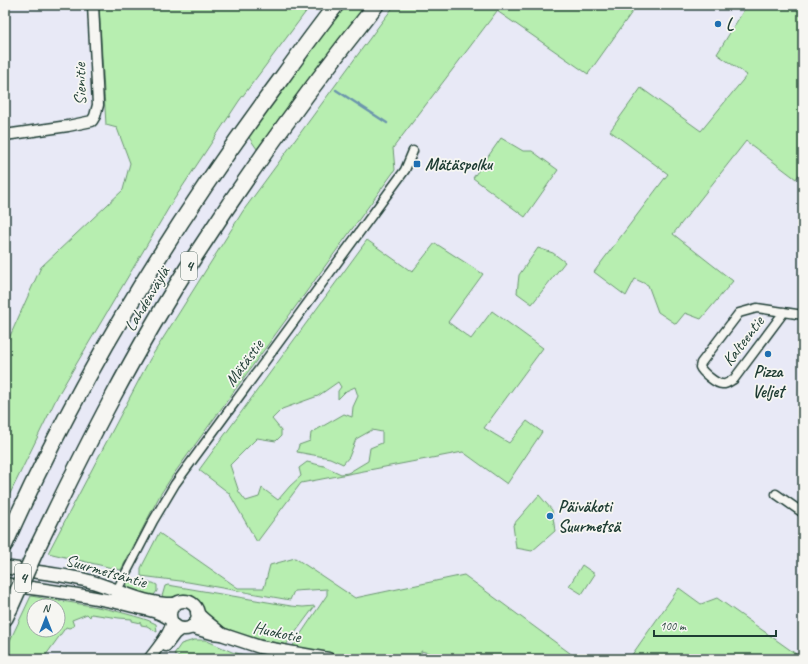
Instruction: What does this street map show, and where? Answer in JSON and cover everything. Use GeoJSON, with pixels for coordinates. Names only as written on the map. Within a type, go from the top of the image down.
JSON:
{"type":"FeatureCollection","features":[{"type":"Feature","properties":{"kind":"highway","name":"Lahdenväylä"},"geometry":{"type":"LineString","coordinates":[[5,544],[45,457],[125,311],[165,246],[219,164],[336,5]]}},
{"type":"Feature","properties":{"kind":"highway","name":"Lahdenväylä"},"geometry":{"type":"LineString","coordinates":[[7,613],[72,474],[150,330],[195,256],[295,110],[376,5]]}},
{"type":"Feature","properties":{"kind":"main road","name":"Suurmetsäntie"},"geometry":{"type":"LineString","coordinates":[[5,567],[77,578],[114,595],[164,614],[171,620]]}},
{"type":"Feature","properties":{"kind":"main road","name":"Suurmetsäntie"},"geometry":{"type":"LineString","coordinates":[[5,584],[114,595],[166,604],[175,604]]}},
{"type":"Feature","properties":{"kind":"main road"},"geometry":{"type":"LineString","coordinates":[[182,601],[190,602],[196,608],[198,613],[196,621],[187,628],[177,627],[171,620],[170,611],[175,604],[182,601]]}},
{"type":"Feature","properties":{"kind":"main road","name":"Huokotie"},"geometry":{"type":"LineString","coordinates":[[198,613],[220,634]]}},
{"type":"Feature","properties":{"kind":"main road","name":"Huokotie"},"geometry":{"type":"LineString","coordinates":[[187,628],[220,634],[260,647],[328,659]]}},
{"type":"Feature","properties":{"kind":"street","name":"Sienitie"},"geometry":{"type":"LineString","coordinates":[[5,135],[92,121],[98,105],[93,5]]}},
{"type":"Feature","properties":{"kind":"street","name":"Mätästie"},"geometry":{"type":"LineString","coordinates":[[114,595],[162,504],[182,474],[405,170],[413,151]]}},
{"type":"Feature","properties":{"kind":"street","name":"Kalteentie"},"geometry":{"type":"LineString","coordinates":[[784,312],[734,379],[728,383],[722,384],[701,371],[701,363],[736,315],[746,310],[757,308],[803,314]]}},
{"type":"Feature","properties":{"kind":"street"},"geometry":{"type":"LineString","coordinates":[[776,494],[803,513]]}},
{"type":"Feature","properties":{"kind":"street"},"geometry":{"type":"LineString","coordinates":[[149,659],[171,626],[171,620]]}},
{"type":"Feature","properties":{"kind":"street"},"geometry":{"type":"LineString","coordinates":[[157,659],[174,634],[187,628]]}},
{"type":"Feature","properties":{"kind":"green space"},"geometry":{"type":"Polygon","coordinates":[[[99,5],[311,5],[239,101],[171,204],[58,395],[5,504],[6,345],[41,267],[123,190],[130,163],[117,128],[106,125],[99,5]]]}},
{"type":"Feature","properties":{"kind":"green space"},"geometry":{"type":"Polygon","coordinates":[[[345,5],[366,5],[257,149],[248,136],[297,66],[345,5]]]}},
{"type":"Feature","properties":{"kind":"green space"},"geometry":{"type":"Polygon","coordinates":[[[395,5],[637,5],[588,74],[497,11],[393,148],[395,170],[173,475],[160,495],[121,570],[48,553],[150,359],[243,211],[395,5]]]}},
{"type":"Feature","properties":{"kind":"green space"},"geometry":{"type":"Polygon","coordinates":[[[747,5],[803,5],[803,169],[796,179],[746,141],[673,234],[733,281],[701,319],[685,313],[676,324],[658,312],[648,285],[635,279],[626,296],[594,272],[668,174],[610,131],[641,88],[701,131],[747,75],[717,54],[747,5]]]}},
{"type":"Feature","properties":{"kind":"green space"},"geometry":{"type":"Polygon","coordinates":[[[501,138],[523,151],[532,151],[558,170],[525,217],[473,178],[501,138]]]}},
{"type":"Feature","properties":{"kind":"green space"},"geometry":{"type":"Polygon","coordinates":[[[367,240],[412,272],[435,243],[483,274],[448,322],[471,339],[492,311],[543,348],[484,428],[509,443],[527,421],[542,432],[507,484],[463,452],[301,483],[257,542],[229,493],[199,470],[367,240]],[[338,382],[318,396],[282,409],[272,419],[281,430],[281,436],[276,441],[257,438],[230,465],[239,492],[246,501],[259,497],[262,488],[278,500],[301,476],[299,468],[307,462],[324,466],[341,474],[348,473],[368,461],[370,448],[382,443],[382,432],[372,430],[356,439],[349,457],[343,464],[330,458],[297,452],[299,445],[310,441],[311,433],[344,414],[352,417],[353,407],[358,396],[355,387],[346,391],[338,399],[338,391],[341,387],[338,382]]]}},
{"type":"Feature","properties":{"kind":"green space"},"geometry":{"type":"Polygon","coordinates":[[[538,248],[553,253],[565,262],[532,304],[517,293],[519,275],[538,248]]]}},
{"type":"Feature","properties":{"kind":"green space"},"geometry":{"type":"Polygon","coordinates":[[[539,495],[552,510],[555,531],[532,551],[516,548],[513,525],[539,495]]]}},
{"type":"Feature","properties":{"kind":"green space"},"geometry":{"type":"Polygon","coordinates":[[[159,533],[238,588],[264,588],[270,565],[295,558],[355,598],[464,575],[578,659],[432,659],[429,653],[421,651],[421,659],[360,659],[292,647],[327,595],[327,589],[294,591],[290,600],[188,582],[141,576],[141,568],[159,533]]]}},
{"type":"Feature","properties":{"kind":"green space"},"geometry":{"type":"Polygon","coordinates":[[[582,565],[595,574],[582,594],[569,586],[582,565]]]}},
{"type":"Feature","properties":{"kind":"green space"},"geometry":{"type":"Polygon","coordinates":[[[127,582],[153,583],[157,585],[157,591],[151,599],[127,590],[127,582]]]}},
{"type":"Feature","properties":{"kind":"green space"},"geometry":{"type":"Polygon","coordinates":[[[168,585],[291,606],[315,606],[286,645],[234,632],[218,624],[202,610],[194,596],[184,594],[161,600],[165,586],[168,585]]]}},
{"type":"Feature","properties":{"kind":"green space"},"geometry":{"type":"Polygon","coordinates":[[[679,588],[701,604],[717,598],[803,659],[629,659],[679,588]]]}},
{"type":"Feature","properties":{"kind":"green space"},"geometry":{"type":"Polygon","coordinates":[[[31,596],[43,598],[30,598],[31,596]]]}},
{"type":"Feature","properties":{"kind":"green space"},"geometry":{"type":"Polygon","coordinates":[[[66,602],[115,611],[142,618],[156,624],[157,632],[147,626],[141,625],[141,623],[132,621],[132,619],[91,614],[90,617],[87,614],[72,620],[74,626],[69,628],[66,627],[66,602]]]}},
{"type":"Feature","properties":{"kind":"green space"},"geometry":{"type":"Polygon","coordinates":[[[26,607],[26,638],[58,638],[43,659],[5,659],[5,651],[26,607]]]}},
{"type":"Feature","properties":{"kind":"green space"},"geometry":{"type":"Polygon","coordinates":[[[194,640],[205,640],[232,652],[261,659],[182,659],[174,654],[181,644],[194,640]]]}},
{"type":"Feature","properties":{"kind":"waterway"},"geometry":{"type":"LineString","coordinates":[[336,90],[387,123]]}},
{"type":"Feature","properties":{"kind":"place","name":"L"},"geometry":{"type":"Point","coordinates":[718,24]}},
{"type":"Feature","properties":{"kind":"place","name":"Mätäspolku"},"geometry":{"type":"Point","coordinates":[417,164]}},
{"type":"Feature","properties":{"kind":"place","name":"Pizza Veljet"},"geometry":{"type":"Point","coordinates":[768,354]}},
{"type":"Feature","properties":{"kind":"place","name":"Päiväkoti Suurmetsä"},"geometry":{"type":"Point","coordinates":[550,516]}}]}
